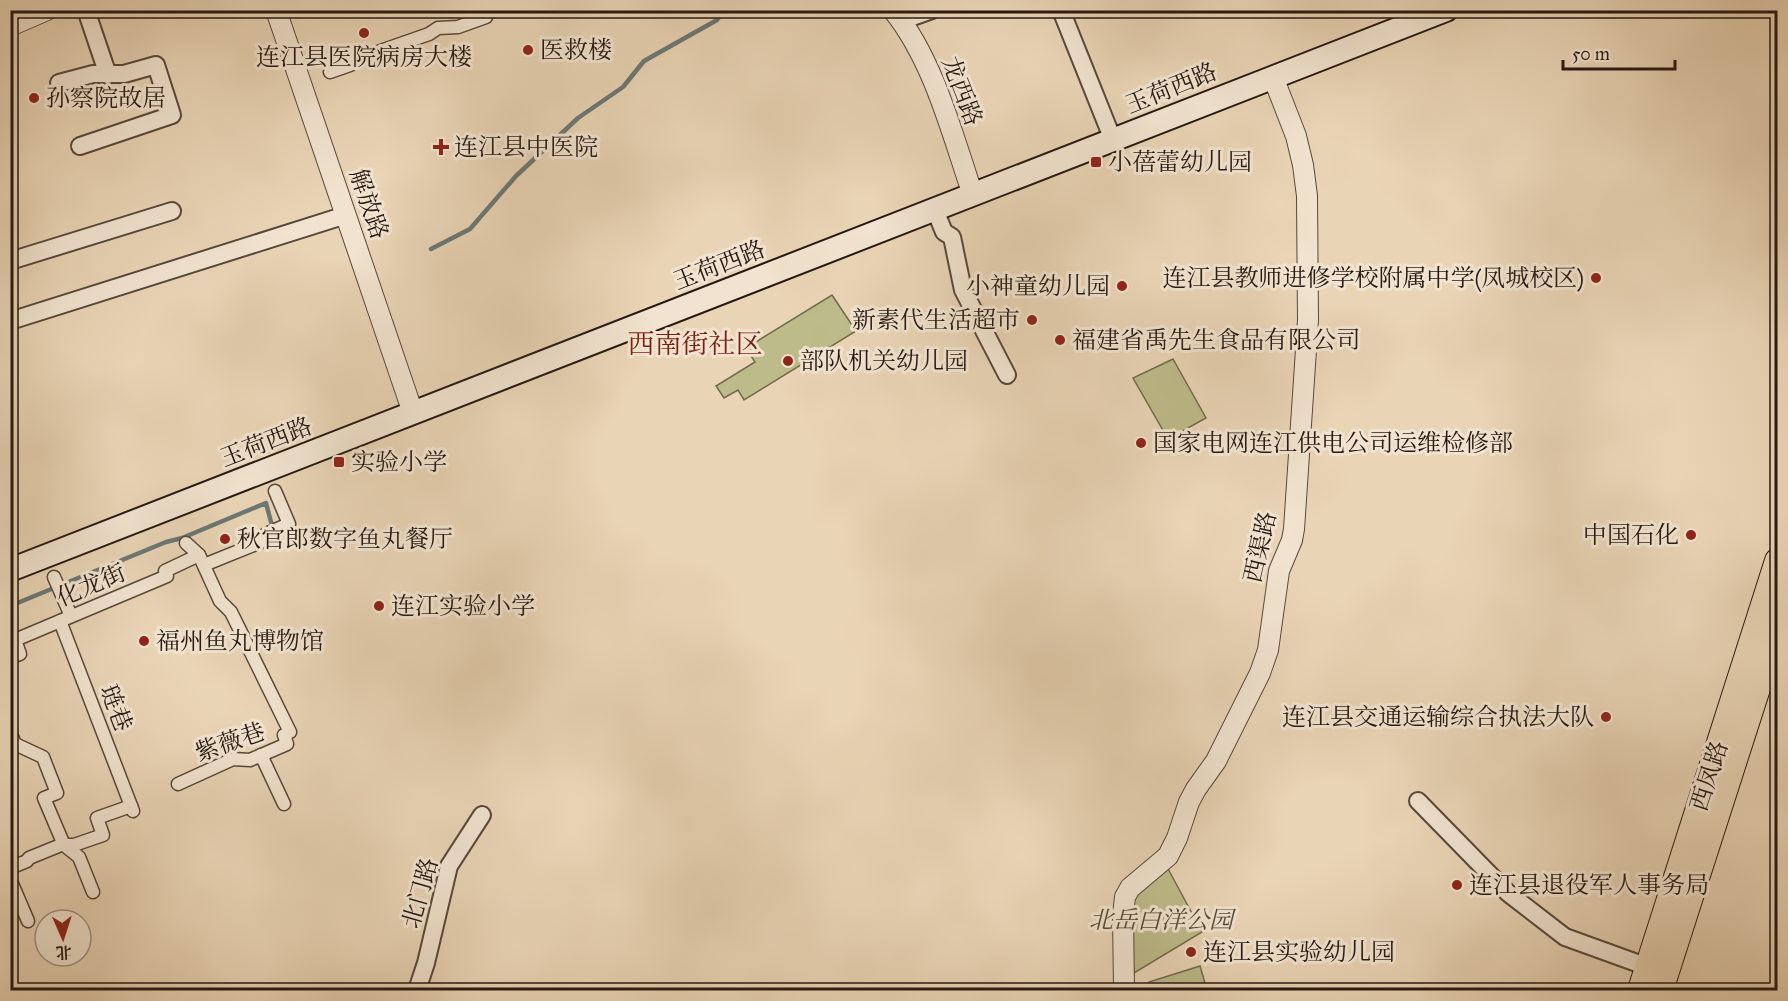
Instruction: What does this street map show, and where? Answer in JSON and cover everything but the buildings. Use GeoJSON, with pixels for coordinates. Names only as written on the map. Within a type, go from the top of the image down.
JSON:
{"type":"FeatureCollection","features":[{"type":"Feature","properties":{"kind":"main road","name":"玉荷西路"},"geometry":{"type":"LineString","coordinates":[[10,570],[1446,10]]}},
{"type":"Feature","properties":{"kind":"main road","name":"西凤路"},"geometry":{"type":"LineString","coordinates":[[1645,979],[1778,561]]}},
{"type":"Feature","properties":{"kind":"main road","name":"西凤路"},"geometry":{"type":"LineString","coordinates":[[1660,990],[1778,623]]}},
{"type":"Feature","properties":{"kind":"street"},"geometry":{"type":"LineString","coordinates":[[10,26],[47,10]]}},
{"type":"Feature","properties":{"kind":"street"},"geometry":{"type":"LineString","coordinates":[[86,10],[108,75]]}},
{"type":"Feature","properties":{"kind":"street","name":"解放路"},"geometry":{"type":"LineString","coordinates":[[276,10],[413,413]]}},
{"type":"Feature","properties":{"kind":"street"},"geometry":{"type":"LineString","coordinates":[[897,16],[932,10]]}},
{"type":"Feature","properties":{"kind":"street"},"geometry":{"type":"LineString","coordinates":[[1061,10],[1113,140]]}},
{"type":"Feature","properties":{"kind":"street","name":"龙西路"},"geometry":{"type":"LineString","coordinates":[[897,16],[931,75],[974,195]]}},
{"type":"Feature","properties":{"kind":"street"},"geometry":{"type":"LineString","coordinates":[[330,72],[350,65],[352,61],[429,34],[438,28],[458,27],[486,17]]}},
{"type":"Feature","properties":{"kind":"street"},"geometry":{"type":"LineString","coordinates":[[59,83],[93,74],[124,74],[156,65],[172,115],[81,147]]}},
{"type":"Feature","properties":{"kind":"street","name":"西渠路"},"geometry":{"type":"LineString","coordinates":[[1124,990],[1123,915],[1125,897],[1130,888],[1168,856],[1177,838],[1189,802],[1216,761],[1265,663],[1277,581],[1294,529],[1308,320],[1307,196],[1296,136],[1273,77]]}},
{"type":"Feature","properties":{"kind":"street"},"geometry":{"type":"LineString","coordinates":[[935,210],[944,232],[952,237],[963,290],[1007,375]]}},
{"type":"Feature","properties":{"kind":"street"},"geometry":{"type":"LineString","coordinates":[[10,261],[172,211]]}},
{"type":"Feature","properties":{"kind":"street"},"geometry":{"type":"LineString","coordinates":[[10,321],[346,215]]}},
{"type":"Feature","properties":{"kind":"street"},"geometry":{"type":"LineString","coordinates":[[186,543],[201,560],[261,542],[266,534],[290,524],[275,491]]}},
{"type":"Feature","properties":{"kind":"street","name":"化龙街"},"geometry":{"type":"LineString","coordinates":[[10,657],[20,654],[15,640],[166,576],[165,571],[201,560]]}},
{"type":"Feature","properties":{"kind":"street","name":"紫薇巷"},"geometry":{"type":"LineString","coordinates":[[178,784],[233,759],[250,759],[287,744],[284,735],[290,732],[231,612],[220,601],[201,560]]}},
{"type":"Feature","properties":{"kind":"street","name":"琏巷"},"geometry":{"type":"LineString","coordinates":[[57,584],[65,619],[132,808],[97,818],[103,835],[74,845],[64,845]]}},
{"type":"Feature","properties":{"kind":"street"},"geometry":{"type":"LineString","coordinates":[[10,732],[15,744],[43,757],[57,794],[44,798],[64,845],[79,857],[93,892]]}},
{"type":"Feature","properties":{"kind":"street"},"geometry":{"type":"LineString","coordinates":[[261,755],[284,804]]}},
{"type":"Feature","properties":{"kind":"street"},"geometry":{"type":"LineString","coordinates":[[1418,801],[1508,893],[1565,938],[1645,979]]}},
{"type":"Feature","properties":{"kind":"street","name":"北门路"},"geometry":{"type":"LineString","coordinates":[[417,990],[426,963],[449,866],[482,816]]}},
{"type":"Feature","properties":{"kind":"street"},"geometry":{"type":"LineString","coordinates":[[10,868],[64,845]]}},
{"type":"Feature","properties":{"kind":"street"},"geometry":{"type":"LineString","coordinates":[[10,879],[28,921]]}},
{"type":"Feature","properties":{"kind":"green space"},"geometry":{"type":"Polygon","coordinates":[[[832,295],[856,331],[744,400],[738,390],[724,398],[716,386],[755,362],[746,348],[832,295]]]}},
{"type":"Feature","properties":{"kind":"green space"},"geometry":{"type":"Polygon","coordinates":[[[1173,359],[1206,418],[1168,439],[1133,378],[1173,359]]]}},
{"type":"Feature","properties":{"kind":"green space","name":"北岳白洋公园"},"geometry":{"type":"Polygon","coordinates":[[[1166,865],[1202,932],[1134,973],[1129,906],[1135,889],[1166,865]]]}},
{"type":"Feature","properties":{"kind":"green space"},"geometry":{"type":"Polygon","coordinates":[[[1200,966],[1207,990],[1151,990],[1149,982],[1200,966]]]}},
{"type":"Feature","properties":{"kind":"waterway"},"geometry":{"type":"LineString","coordinates":[[431,249],[470,229],[516,176],[578,118],[623,87],[644,61],[717,20],[724,10]]}},
{"type":"Feature","properties":{"kind":"waterway"},"geometry":{"type":"LineString","coordinates":[[10,606],[266,503],[271,522],[280,541]]}},
{"type":"Feature","properties":{"kind":"place","name":"连江县医院病房大楼"},"geometry":{"type":"Point","coordinates":[364,33]}},
{"type":"Feature","properties":{"kind":"place","name":"医救楼"},"geometry":{"type":"Point","coordinates":[528,50]}},
{"type":"Feature","properties":{"kind":"place","name":"孙察院故居"},"geometry":{"type":"Point","coordinates":[34,98]}},
{"type":"Feature","properties":{"kind":"place","name":"连江县中医院"},"geometry":{"type":"Point","coordinates":[441,147]}},
{"type":"Feature","properties":{"kind":"place","name":"小蓓蕾幼儿园"},"geometry":{"type":"Point","coordinates":[1096,162]}},
{"type":"Feature","properties":{"kind":"place","name":"连江县教师进修学校附属中学(凤城校区)"},"geometry":{"type":"Point","coordinates":[1596,278]}},
{"type":"Feature","properties":{"kind":"place","name":"小神童幼儿园"},"geometry":{"type":"Point","coordinates":[1122,286]}},
{"type":"Feature","properties":{"kind":"place","name":"新素代生活超市"},"geometry":{"type":"Point","coordinates":[1032,320]}},
{"type":"Feature","properties":{"kind":"place","name":"福建省禹先生食品有限公司"},"geometry":{"type":"Point","coordinates":[1060,340]}},
{"type":"Feature","properties":{"kind":"place","name":"部队机关幼儿园"},"geometry":{"type":"Point","coordinates":[788,361]}},
{"type":"Feature","properties":{"kind":"place","name":"国家电网连江供电公司运维检修部"},"geometry":{"type":"Point","coordinates":[1141,443]}},
{"type":"Feature","properties":{"kind":"place","name":"实验小学"},"geometry":{"type":"Point","coordinates":[339,462]}},
{"type":"Feature","properties":{"kind":"place","name":"中国石化"},"geometry":{"type":"Point","coordinates":[1691,535]}},
{"type":"Feature","properties":{"kind":"place","name":"秋官郎数字鱼丸餐厅"},"geometry":{"type":"Point","coordinates":[225,539]}},
{"type":"Feature","properties":{"kind":"place","name":"连江实验小学"},"geometry":{"type":"Point","coordinates":[379,606]}},
{"type":"Feature","properties":{"kind":"place","name":"福州鱼丸博物馆"},"geometry":{"type":"Point","coordinates":[144,641]}},
{"type":"Feature","properties":{"kind":"place","name":"连江县交通运输综合执法大队"},"geometry":{"type":"Point","coordinates":[1606,717]}},
{"type":"Feature","properties":{"kind":"place","name":"连江县退役军人事务局"},"geometry":{"type":"Point","coordinates":[1457,885]}},
{"type":"Feature","properties":{"kind":"place","name":"连江县实验幼儿园"},"geometry":{"type":"Point","coordinates":[1191,952]}},
{"type":"Feature","properties":{"kind":"district","name":"西南街社区"},"geometry":{"type":"Point","coordinates":[695,343]}}]}
